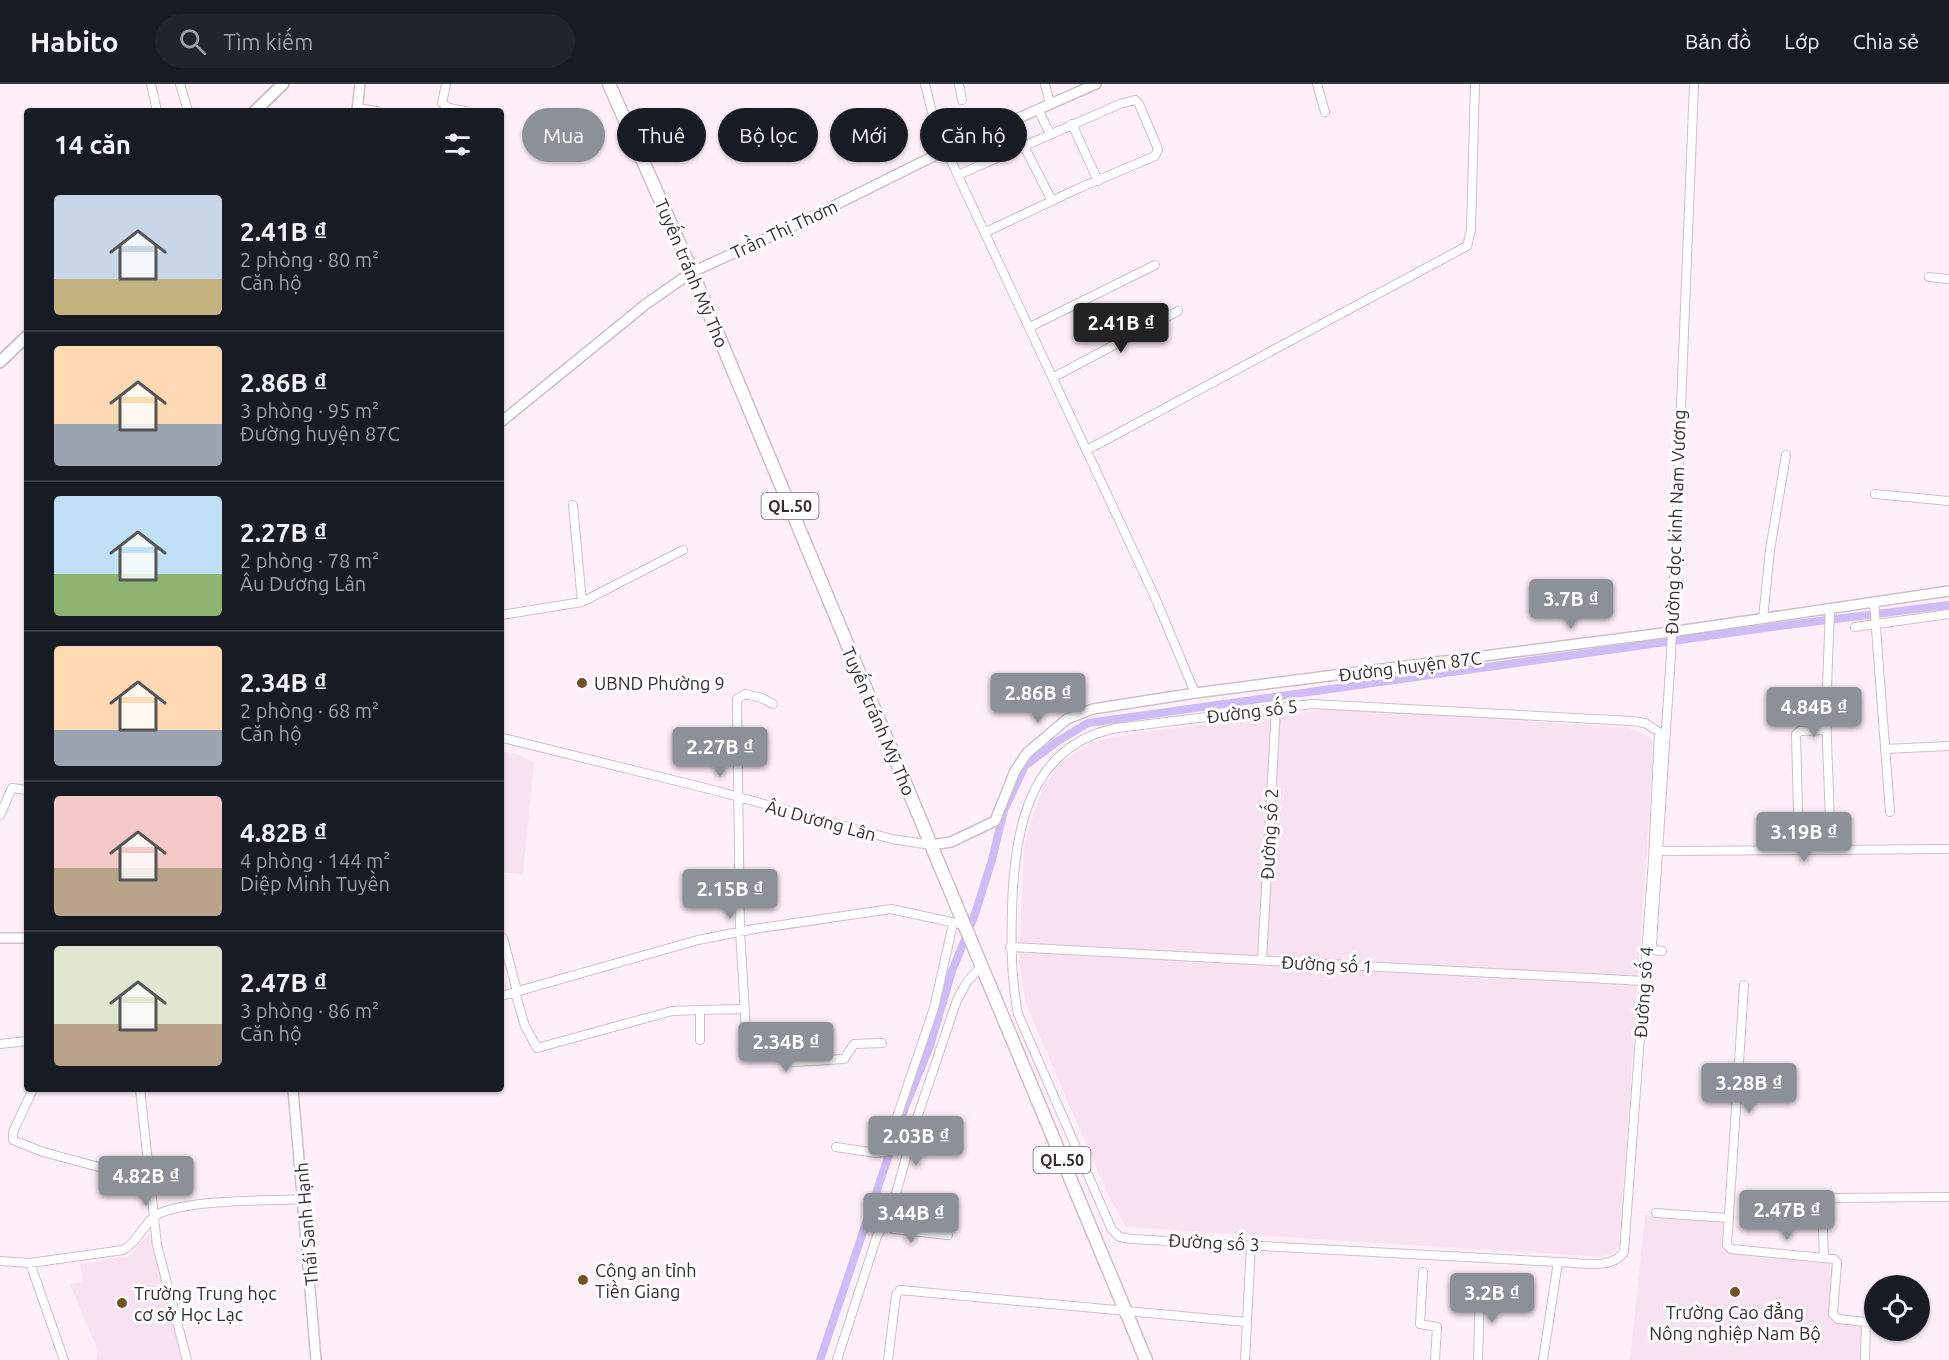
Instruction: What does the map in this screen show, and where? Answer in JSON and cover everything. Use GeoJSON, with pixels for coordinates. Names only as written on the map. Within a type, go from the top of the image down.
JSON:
{"type":"FeatureCollection","features":[{"type":"Feature","properties":{"kind":"highway","name":"Tuyến tránh Mỹ Tho"},"geometry":{"type":"LineString","coordinates":[[609,84],[692,272],[931,846],[962,926],[981,963],[1013,1037],[1146,1360]]}},
{"type":"Feature","properties":{"kind":"main road"},"geometry":{"type":"LineString","coordinates":[[258,108],[283,84]]}},
{"type":"Feature","properties":{"kind":"main road"},"geometry":{"type":"LineString","coordinates":[[0,362],[24,339]]}},
{"type":"Feature","properties":{"kind":"street"},"geometry":{"type":"LineString","coordinates":[[151,84],[156,108]]}},
{"type":"Feature","properties":{"kind":"street"},"geometry":{"type":"LineString","coordinates":[[180,84],[187,108]]}},
{"type":"Feature","properties":{"kind":"street"},"geometry":{"type":"LineString","coordinates":[[357,108],[360,84]]}},
{"type":"Feature","properties":{"kind":"street"},"geometry":{"type":"LineString","coordinates":[[446,84],[442,103],[448,108]]}},
{"type":"Feature","properties":{"kind":"street"},"geometry":{"type":"LineString","coordinates":[[925,84],[931,108]]}},
{"type":"Feature","properties":{"kind":"street"},"geometry":{"type":"LineString","coordinates":[[959,84],[962,100]]}},
{"type":"Feature","properties":{"kind":"street"},"geometry":{"type":"LineString","coordinates":[[1046,84],[1050,104]]}},
{"type":"Feature","properties":{"kind":"street","name":"Trần Thị Thơm"},"geometry":{"type":"LineString","coordinates":[[1027,116],[1096,84]]}},
{"type":"Feature","properties":{"kind":"street"},"geometry":{"type":"LineString","coordinates":[[1317,84],[1325,112]]}},
{"type":"Feature","properties":{"kind":"street"},"geometry":{"type":"LineString","coordinates":[[1087,450],[1467,246],[1471,230],[1475,84]]}},
{"type":"Feature","properties":{"kind":"street","name":"Đường dọc kinh Nam Vương"},"geometry":{"type":"LineString","coordinates":[[1662,951],[1653,950],[1652,943],[1671,639],[1694,84]]}},
{"type":"Feature","properties":{"kind":"street"},"geometry":{"type":"LineString","coordinates":[[986,232],[1158,154],[1144,114],[1135,100],[1049,132],[1027,144]]}},
{"type":"Feature","properties":{"kind":"street"},"geometry":{"type":"LineString","coordinates":[[1039,111],[1049,132]]}},
{"type":"Feature","properties":{"kind":"street"},"geometry":{"type":"LineString","coordinates":[[1072,124],[1098,181]]}},
{"type":"Feature","properties":{"kind":"street"},"geometry":{"type":"LineString","coordinates":[[1027,152],[1052,201]]}},
{"type":"Feature","properties":{"kind":"street","name":"Trần Thị Thơm"},"geometry":{"type":"LineString","coordinates":[[504,420],[646,304],[692,272],[788,230],[927,162]]}},
{"type":"Feature","properties":{"kind":"street"},"geometry":{"type":"LineString","coordinates":[[952,162],[1154,595],[1195,693]]}},
{"type":"Feature","properties":{"kind":"street"},"geometry":{"type":"LineString","coordinates":[[958,175],[988,162]]}},
{"type":"Feature","properties":{"kind":"street"},"geometry":{"type":"LineString","coordinates":[[1030,327],[1155,265]]}},
{"type":"Feature","properties":{"kind":"street"},"geometry":{"type":"LineString","coordinates":[[1929,277],[1949,279]]}},
{"type":"Feature","properties":{"kind":"street"},"geometry":{"type":"LineString","coordinates":[[1054,377],[1178,311]]}},
{"type":"Feature","properties":{"kind":"street"},"geometry":{"type":"LineString","coordinates":[[1763,618],[1770,550],[1786,455]]}},
{"type":"Feature","properties":{"kind":"street"},"geometry":{"type":"LineString","coordinates":[[1875,494],[1949,501]]}},
{"type":"Feature","properties":{"kind":"street"},"geometry":{"type":"LineString","coordinates":[[573,505],[582,602]]}},
{"type":"Feature","properties":{"kind":"street"},"geometry":{"type":"LineString","coordinates":[[504,615],[582,602],[682,550]]}},
{"type":"Feature","properties":{"kind":"street","name":"Đường huyện 87C"},"geometry":{"type":"LineString","coordinates":[[931,846],[951,842],[995,821],[1020,762],[1042,738],[1067,719],[1093,709],[1195,693],[1671,639],[1763,618],[1830,612],[1949,591]]}},
{"type":"Feature","properties":{"kind":"street"},"geometry":{"type":"LineString","coordinates":[[1875,605],[1890,813]]}},
{"type":"Feature","properties":{"kind":"street"},"geometry":{"type":"LineString","coordinates":[[1830,612],[1827,730],[1832,849]]}},
{"type":"Feature","properties":{"kind":"street"},"geometry":{"type":"LineString","coordinates":[[1855,627],[1876,621],[1949,614]]}},
{"type":"Feature","properties":{"kind":"street"},"geometry":{"type":"LineString","coordinates":[[773,704],[750,695],[742,695],[737,699],[740,931],[746,1030],[784,1031],[787,1061],[844,1059],[848,1057],[854,1044],[882,1043]]}},
{"type":"Feature","properties":{"kind":"street","name":"Đường số 5"},"geometry":{"type":"LineString","coordinates":[[1010,947],[1012,876],[1019,828],[1033,791],[1063,752],[1101,731],[1275,708],[1342,704],[1632,721],[1654,727]]}},
{"type":"Feature","properties":{"kind":"street","name":"Đường số 2"},"geometry":{"type":"LineString","coordinates":[[1262,960],[1275,708]]}},
{"type":"Feature","properties":{"kind":"street","name":"Đường số 4"},"geometry":{"type":"LineString","coordinates":[[1620,1258],[1624,1252],[1660,738],[1654,727]]}},
{"type":"Feature","properties":{"kind":"street"},"geometry":{"type":"LineString","coordinates":[[1799,850],[1796,734],[1800,731],[1827,730]]}},
{"type":"Feature","properties":{"kind":"street","name":"Âu Dương Lân"},"geometry":{"type":"LineString","coordinates":[[504,738],[737,796],[892,839],[931,846]]}},
{"type":"Feature","properties":{"kind":"street"},"geometry":{"type":"LineString","coordinates":[[1885,749],[1949,746]]}},
{"type":"Feature","properties":{"kind":"street"},"geometry":{"type":"LineString","coordinates":[[0,815],[12,788],[24,790]]}},
{"type":"Feature","properties":{"kind":"street"},"geometry":{"type":"LineString","coordinates":[[1659,852],[1949,849]]}},
{"type":"Feature","properties":{"kind":"street"},"geometry":{"type":"LineString","coordinates":[[504,995],[698,940],[740,931],[891,909],[962,926],[885,1152],[836,1147]]}},
{"type":"Feature","properties":{"kind":"street"},"geometry":{"type":"LineString","coordinates":[[0,938],[24,938]]}},
{"type":"Feature","properties":{"kind":"street"},"geometry":{"type":"LineString","coordinates":[[504,942],[525,1026],[534,1046],[541,1049],[672,1011],[744,1009]]}},
{"type":"Feature","properties":{"kind":"street","name":"Đường số 1"},"geometry":{"type":"LineString","coordinates":[[1010,947],[1644,981]]}},
{"type":"Feature","properties":{"kind":"street","name":"Đường số 3"},"geometry":{"type":"LineString","coordinates":[[1010,947],[1016,1001],[1026,1033],[1112,1230],[1120,1237],[1558,1262],[1606,1263],[1620,1258]]}},
{"type":"Feature","properties":{"kind":"street"},"geometry":{"type":"LineString","coordinates":[[837,1360],[877,1236],[890,1215],[919,1111],[957,1000],[981,963]]}},
{"type":"Feature","properties":{"kind":"street"},"geometry":{"type":"LineString","coordinates":[[1744,985],[1727,1242],[1731,1249],[1824,1257],[1836,1262],[1834,1317],[1866,1322],[1865,1360]]}},
{"type":"Feature","properties":{"kind":"street"},"geometry":{"type":"LineString","coordinates":[[700,1010],[700,1040]]}},
{"type":"Feature","properties":{"kind":"street"},"geometry":{"type":"LineString","coordinates":[[1013,1037],[1026,1033]]}},
{"type":"Feature","properties":{"kind":"street"},"geometry":{"type":"LineString","coordinates":[[0,1044],[24,1041]]}},
{"type":"Feature","properties":{"kind":"street"},"geometry":{"type":"LineString","coordinates":[[32,1092],[13,1132],[13,1140],[43,1152],[99,1167],[150,1162]]}},
{"type":"Feature","properties":{"kind":"street"},"geometry":{"type":"LineString","coordinates":[[141,1092],[154,1217],[162,1267],[187,1360]]}},
{"type":"Feature","properties":{"kind":"street","name":"Thái Sanh Hạnh"},"geometry":{"type":"LineString","coordinates":[[293,1092],[316,1360]]}},
{"type":"Feature","properties":{"kind":"street"},"geometry":{"type":"LineString","coordinates":[[1077,1195],[1094,1188]]}},
{"type":"Feature","properties":{"kind":"street"},"geometry":{"type":"LineString","coordinates":[[1824,1257],[1822,1202],[1825,1198],[1949,1197]]}},
{"type":"Feature","properties":{"kind":"street"},"geometry":{"type":"LineString","coordinates":[[0,1261],[30,1263],[123,1250],[154,1217],[177,1207],[303,1199]]}},
{"type":"Feature","properties":{"kind":"street"},"geometry":{"type":"LineString","coordinates":[[1656,1212],[1728,1218]]}},
{"type":"Feature","properties":{"kind":"street"},"geometry":{"type":"LineString","coordinates":[[884,1225],[894,1229],[948,1235]]}},
{"type":"Feature","properties":{"kind":"street"},"geometry":{"type":"LineString","coordinates":[[1245,1360],[1251,1244]]}},
{"type":"Feature","properties":{"kind":"street"},"geometry":{"type":"LineString","coordinates":[[1543,1360],[1558,1262]]}},
{"type":"Feature","properties":{"kind":"street"},"geometry":{"type":"LineString","coordinates":[[30,1263],[64,1360]]}},
{"type":"Feature","properties":{"kind":"street"},"geometry":{"type":"LineString","coordinates":[[1423,1272],[1420,1324],[1437,1327],[1435,1360]]}},
{"type":"Feature","properties":{"kind":"street"},"geometry":{"type":"LineString","coordinates":[[1478,1360],[1480,1288]]}},
{"type":"Feature","properties":{"kind":"street"},"geometry":{"type":"LineString","coordinates":[[888,1360],[896,1295],[900,1290],[1246,1322]]}},
{"type":"Feature","properties":{"kind":"shaded area"},"geometry":{"type":"Polygon","coordinates":[[[1329,709],[1629,728],[1650,737],[1654,744],[1620,1234],[1619,1245],[1613,1253],[1602,1257],[1126,1227],[1109,1197],[1026,1004],[1019,962],[1024,851],[1030,824],[1044,786],[1061,762],[1093,742],[1137,733],[1329,709]]]}},
{"type":"Feature","properties":{"kind":"shaded area"},"geometry":{"type":"Polygon","coordinates":[[[504,752],[518,754],[534,763],[523,874],[504,872],[504,752]]]}},
{"type":"Feature","properties":{"kind":"shaded area","name":"Trường Cao đẳng Nông nghiệp Nam Bộ"},"geometry":{"type":"Polygon","coordinates":[[[1645,1215],[1725,1220],[1724,1252],[1832,1260],[1832,1322],[1863,1323],[1864,1360],[1630,1360],[1645,1215]]]}},
{"type":"Feature","properties":{"kind":"shaded area","name":"Trường Trung học cơ sở Học Lạc"},"geometry":{"type":"Polygon","coordinates":[[[154,1229],[154,1243],[163,1291],[184,1360],[97,1360],[98,1351],[70,1284],[83,1282],[80,1264],[129,1256],[154,1229]]]}},
{"type":"Feature","properties":{"kind":"waterway"},"geometry":{"type":"LineString","coordinates":[[820,1360],[905,1107],[930,1046],[952,971],[974,917],[992,860],[1004,810],[1025,766],[1058,741],[1088,723],[1787,625],[1949,605]]}},
{"type":"Feature","properties":{"kind":"place","name":"UBND Phường 9"},"geometry":{"type":"Point","coordinates":[582,683]}},
{"type":"Feature","properties":{"kind":"place","name":"Công an tỉnh Tiền Giang"},"geometry":{"type":"Point","coordinates":[583,1280]}},
{"type":"Feature","properties":{"kind":"place","name":"Trường Cao đẳng Nông nghiệp Nam Bộ"},"geometry":{"type":"Point","coordinates":[1735,1292]}},
{"type":"Feature","properties":{"kind":"place","name":"Trường Trung học cơ sở Học Lạc"},"geometry":{"type":"Point","coordinates":[122,1303]}}]}
